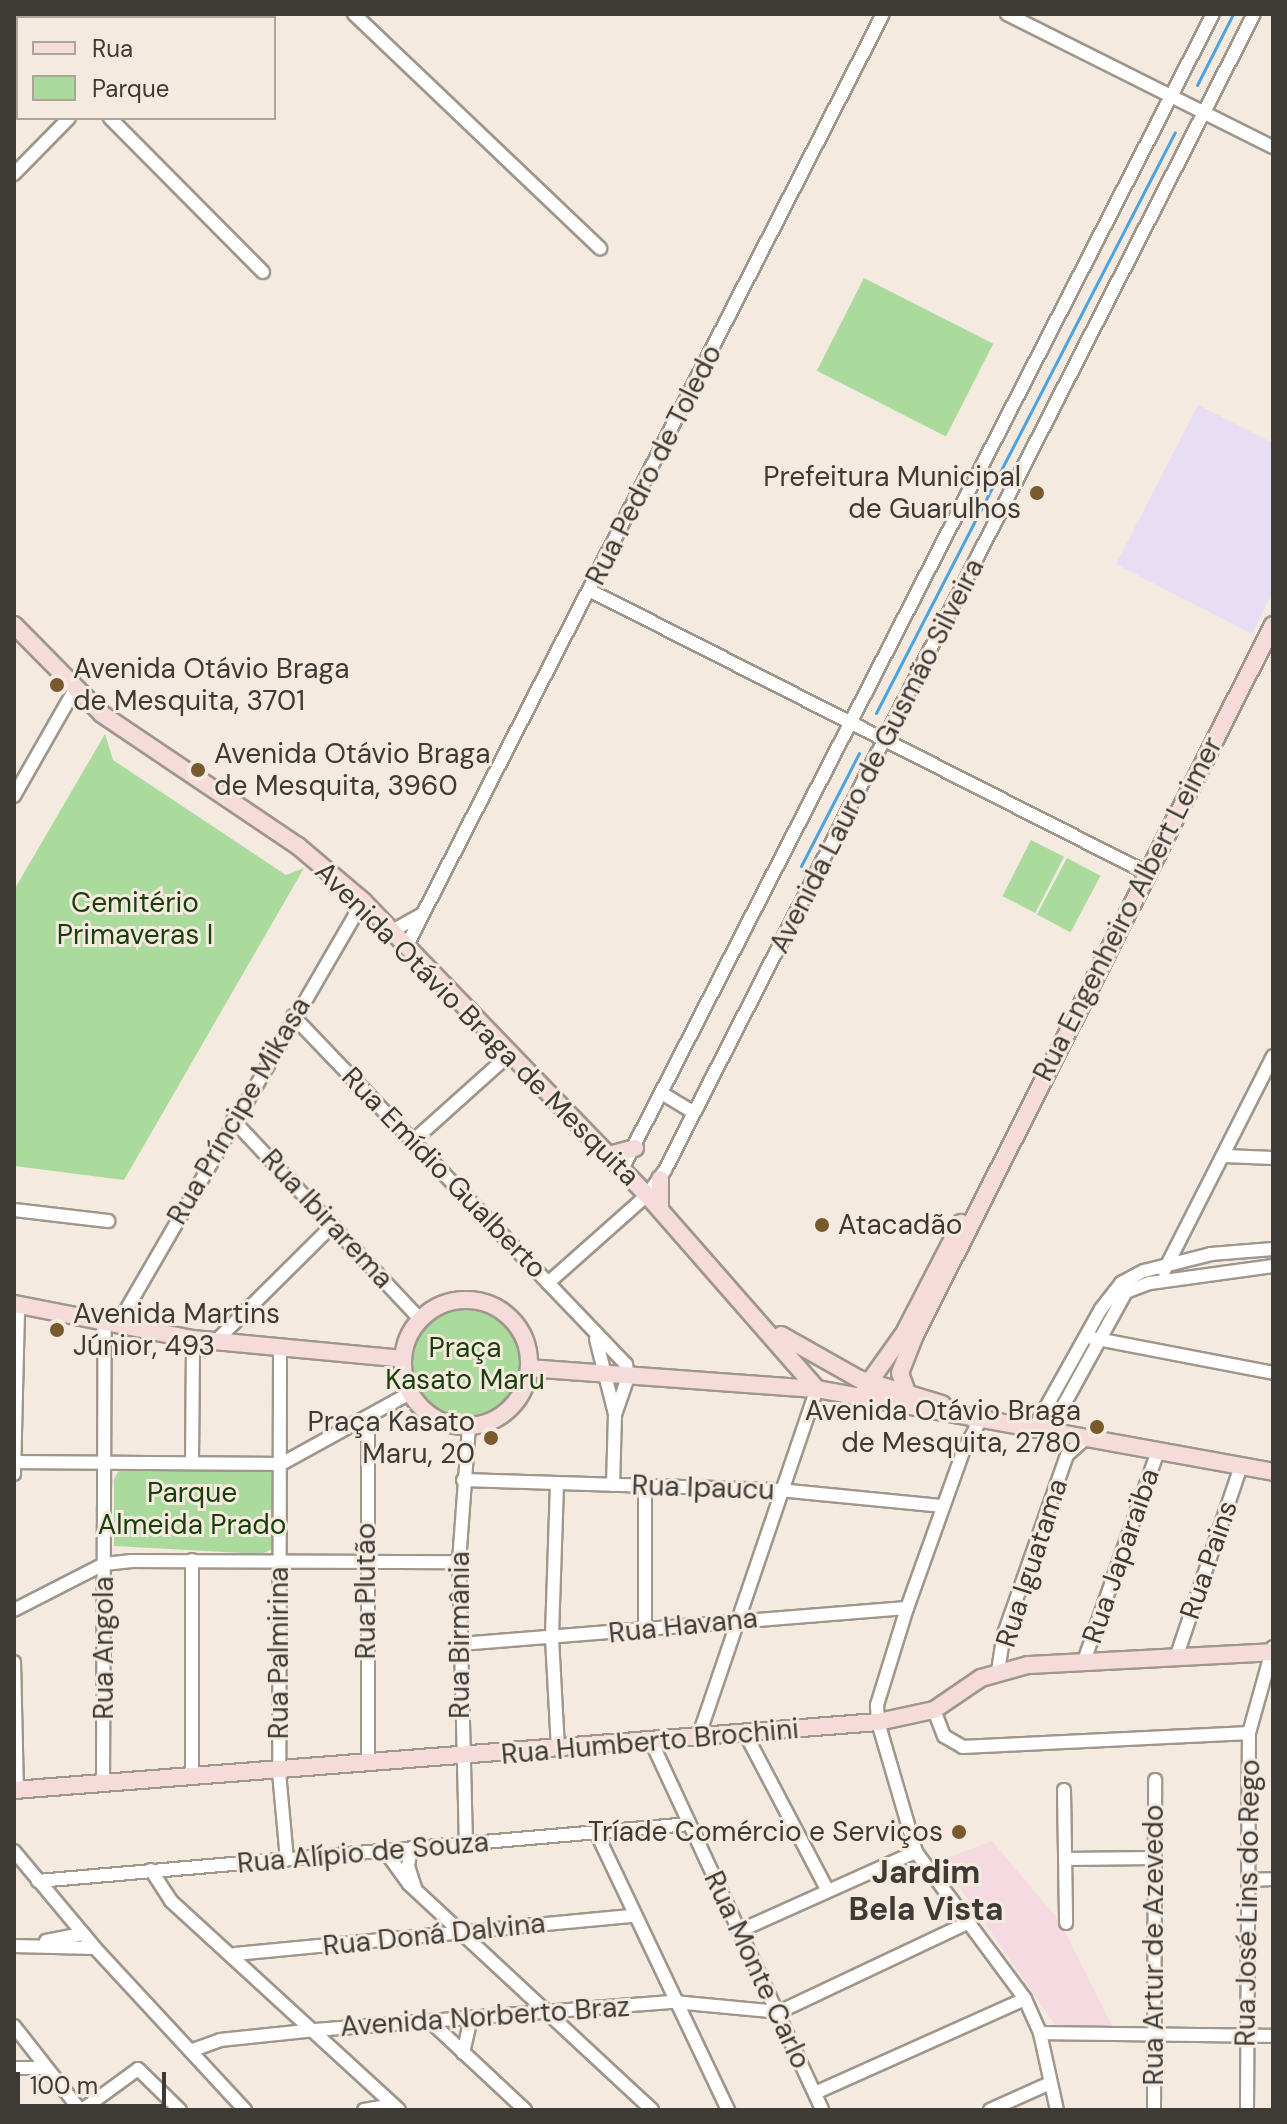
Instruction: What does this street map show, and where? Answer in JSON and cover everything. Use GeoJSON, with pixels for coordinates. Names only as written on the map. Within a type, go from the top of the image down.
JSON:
{"type":"FeatureCollection","features":[{"type":"Feature","properties":{"kind":"street"},"geometry":{"type":"LineString","coordinates":[[354,14],[600,248]]}},
{"type":"Feature","properties":{"kind":"street","name":"Rua Pedro de Toledo"},"geometry":{"type":"LineString","coordinates":[[406,947],[883,14]]}},
{"type":"Feature","properties":{"kind":"street"},"geometry":{"type":"LineString","coordinates":[[1007,14],[1273,147]]}},
{"type":"Feature","properties":{"kind":"street","name":"Avenida Lauro de Gusmão Silveira"},"geometry":{"type":"LineString","coordinates":[[622,1169],[854,722],[1213,14]]}},
{"type":"Feature","properties":{"kind":"street","name":"Avenida Lauro de Gusmão Silveira"},"geometry":{"type":"LineString","coordinates":[[548,1283],[647,1195],[660,1179],[1254,14]]}},
{"type":"Feature","properties":{"kind":"street"},"geometry":{"type":"LineString","coordinates":[[14,174],[67,120]]}},
{"type":"Feature","properties":{"kind":"street"},"geometry":{"type":"LineString","coordinates":[[112,120],[263,272]]}},
{"type":"Feature","properties":{"kind":"street"},"geometry":{"type":"LineString","coordinates":[[589,590],[1147,873]]}},
{"type":"Feature","properties":{"kind":"street","name":"Rua Engenheiro Albert Leimer"},"geometry":{"type":"LineString","coordinates":[[899,1398],[904,1358],[983,1193],[1273,625]]}},
{"type":"Feature","properties":{"kind":"street","name":"Avenida Otávio Braga de Mesquita"},"geometry":{"type":"LineString","coordinates":[[14,626],[74,691],[130,735],[298,846],[363,901],[647,1195],[769,1329],[817,1389]]}},
{"type":"Feature","properties":{"kind":"street"},"geometry":{"type":"LineString","coordinates":[[14,796],[74,691]]}},
{"type":"Feature","properties":{"kind":"street","name":"Rua Príncipe Mikasa"},"geometry":{"type":"LineString","coordinates":[[111,1322],[363,901]]}},
{"type":"Feature","properties":{"kind":"street"},"geometry":{"type":"LineString","coordinates":[[392,931],[421,915]]}},
{"type":"Feature","properties":{"kind":"street","name":"Rua Emídio Gualberto"},"geometry":{"type":"LineString","coordinates":[[293,1016],[414,1140],[593,1333],[626,1364],[628,1377],[615,1414]]}},
{"type":"Feature","properties":{"kind":"street"},"geometry":{"type":"LineString","coordinates":[[414,1140],[510,1054]]}},
{"type":"Feature","properties":{"kind":"street"},"geometry":{"type":"LineString","coordinates":[[1162,1281],[1165,1266],[1273,1056]]}},
{"type":"Feature","properties":{"kind":"street"},"geometry":{"type":"LineString","coordinates":[[663,1094],[693,1112]]}},
{"type":"Feature","properties":{"kind":"street","name":"Rua Ibirarema"},"geometry":{"type":"LineString","coordinates":[[233,1120],[420,1319]]}},
{"type":"Feature","properties":{"kind":"street"},"geometry":{"type":"LineString","coordinates":[[609,1155],[635,1148]]}},
{"type":"Feature","properties":{"kind":"street"},"geometry":{"type":"LineString","coordinates":[[1224,1156],[1273,1158]]}},
{"type":"Feature","properties":{"kind":"street"},"geometry":{"type":"LineString","coordinates":[[660,1179],[660,1209]]}},
{"type":"Feature","properties":{"kind":"street","name":"Rua Engenheiro Albert Leimer"},"geometry":{"type":"LineString","coordinates":[[899,1398],[893,1362],[902,1336],[962,1222],[983,1193]]}},
{"type":"Feature","properties":{"kind":"street"},"geometry":{"type":"LineString","coordinates":[[14,1210],[108,1221]]}},
{"type":"Feature","properties":{"kind":"street"},"geometry":{"type":"LineString","coordinates":[[215,1342],[333,1225]]}},
{"type":"Feature","properties":{"kind":"street"},"geometry":{"type":"LineString","coordinates":[[1048,1429],[1121,1283],[1165,1266],[1211,1254],[1273,1249]]}},
{"type":"Feature","properties":{"kind":"street"},"geometry":{"type":"LineString","coordinates":[[1092,1338],[1126,1292],[1162,1281],[1273,1266]]}},
{"type":"Feature","properties":{"kind":"street"},"geometry":{"type":"LineString","coordinates":[[453,1301],[479,1301],[497,1308],[524,1337],[529,1368],[514,1403],[493,1420],[469,1426],[439,1420],[410,1393],[403,1359],[420,1319],[453,1301]]}},
{"type":"Feature","properties":{"kind":"street"},"geometry":{"type":"LineString","coordinates":[[14,1474],[16,1304],[193,1339],[403,1359]]}},
{"type":"Feature","properties":{"kind":"street","name":"Rua Angola"},"geometry":{"type":"LineString","coordinates":[[103,1784],[103,1462],[111,1322]]}},
{"type":"Feature","properties":{"kind":"street","name":"Avenida Otávio Braga de Mesquita"},"geometry":{"type":"LineString","coordinates":[[769,1329],[868,1386]]}},
{"type":"Feature","properties":{"kind":"street","name":"Rua Emídio Gualberto"},"geometry":{"type":"LineString","coordinates":[[593,1333],[608,1376],[615,1414],[613,1485]]}},
{"type":"Feature","properties":{"kind":"street"},"geometry":{"type":"LineString","coordinates":[[868,1386],[902,1336]]}},
{"type":"Feature","properties":{"kind":"street"},"geometry":{"type":"LineString","coordinates":[[1092,1338],[1273,1373]]}},
{"type":"Feature","properties":{"kind":"street"},"geometry":{"type":"LineString","coordinates":[[192,1462],[193,1339]]}},
{"type":"Feature","properties":{"kind":"street","name":"Rua Palmirina"},"geometry":{"type":"LineString","coordinates":[[280,1349],[279,1772],[287,1860]]}},
{"type":"Feature","properties":{"kind":"street"},"geometry":{"type":"LineString","coordinates":[[529,1368],[899,1398],[1273,1472]]}},
{"type":"Feature","properties":{"kind":"street"},"geometry":{"type":"LineString","coordinates":[[817,1389],[868,1386],[899,1398]]}},
{"type":"Feature","properties":{"kind":"street"},"geometry":{"type":"LineString","coordinates":[[698,1738],[779,1490],[817,1389]]}},
{"type":"Feature","properties":{"kind":"street"},"geometry":{"type":"LineString","coordinates":[[14,1462],[281,1464],[410,1393]]}},
{"type":"Feature","properties":{"kind":"street"},"geometry":{"type":"LineString","coordinates":[[974,1415],[907,1608],[877,1705],[878,1722],[916,1852],[1025,1999],[1040,2033],[1057,2110]]}},
{"type":"Feature","properties":{"kind":"street","name":"Rua Plutão"},"geometry":{"type":"LineString","coordinates":[[368,1418],[364,1562],[368,1763]]}},
{"type":"Feature","properties":{"kind":"street","name":"Rua Birmânia"},"geometry":{"type":"LineString","coordinates":[[466,1845],[461,1757],[459,1562],[469,1426]]}},
{"type":"Feature","properties":{"kind":"street","name":"Rua Iguatama"},"geometry":{"type":"LineString","coordinates":[[1048,1429],[1067,1455]]}},
{"type":"Feature","properties":{"kind":"street","name":"Rua Iguatama"},"geometry":{"type":"LineString","coordinates":[[998,1671],[1004,1634],[1067,1455],[1087,1437]]}},
{"type":"Feature","properties":{"kind":"street","name":"Rua Japaraiba"},"geometry":{"type":"LineString","coordinates":[[1084,1661],[1158,1451]]}},
{"type":"Feature","properties":{"kind":"street","name":"Rua Pains"},"geometry":{"type":"LineString","coordinates":[[1177,1655],[1241,1466]]}},
{"type":"Feature","properties":{"kind":"street","name":"Rua Ipaucu"},"geometry":{"type":"LineString","coordinates":[[463,1480],[779,1490],[943,1506]]}},
{"type":"Feature","properties":{"kind":"street"},"geometry":{"type":"LineString","coordinates":[[557,1484],[552,1638],[558,1750]]}},
{"type":"Feature","properties":{"kind":"street"},"geometry":{"type":"LineString","coordinates":[[645,1487],[645,1631]]}},
{"type":"Feature","properties":{"kind":"street"},"geometry":{"type":"LineString","coordinates":[[14,1610],[104,1564],[192,1560],[459,1562]]}},
{"type":"Feature","properties":{"kind":"street"},"geometry":{"type":"LineString","coordinates":[[192,1560],[192,1778]]}},
{"type":"Feature","properties":{"kind":"street","name":"Rua Havana"},"geometry":{"type":"LineString","coordinates":[[460,1644],[907,1608]]}},
{"type":"Feature","properties":{"kind":"street","name":"Rua Humberto Brochini"},"geometry":{"type":"LineString","coordinates":[[15,1790],[652,1743],[878,1722],[934,1710],[998,1671],[1084,1661],[1272,1650]]}},
{"type":"Feature","properties":{"kind":"street","name":"Rua José Lins do Rego"},"geometry":{"type":"LineString","coordinates":[[1247,2110],[1249,1733],[1272,1650]]}},
{"type":"Feature","properties":{"kind":"street"},"geometry":{"type":"LineString","coordinates":[[14,1662],[15,1790]]}},
{"type":"Feature","properties":{"kind":"street"},"geometry":{"type":"LineString","coordinates":[[934,1710],[944,1736],[963,1747],[1249,1733]]}},
{"type":"Feature","properties":{"kind":"street"},"geometry":{"type":"LineString","coordinates":[[746,1735],[828,1891]]}},
{"type":"Feature","properties":{"kind":"street","name":"Rua Monte Carlo"},"geometry":{"type":"LineString","coordinates":[[652,1743],[822,2110]]}},
{"type":"Feature","properties":{"kind":"street","name":"Rua Artur de Azevedo"},"geometry":{"type":"LineString","coordinates":[[1154,2110],[1155,1780]]}},
{"type":"Feature","properties":{"kind":"street"},"geometry":{"type":"LineString","coordinates":[[1064,1790],[1066,1923]]}},
{"type":"Feature","properties":{"kind":"street","name":"Rua Alípio de Souza"},"geometry":{"type":"LineString","coordinates":[[38,1881],[689,1824]]}},
{"type":"Feature","properties":{"kind":"street"},"geometry":{"type":"LineString","coordinates":[[597,1834],[633,1916],[728,2110]]}},
{"type":"Feature","properties":{"kind":"street"},"geometry":{"type":"LineString","coordinates":[[411,1849],[408,1866],[416,1890]]}},
{"type":"Feature","properties":{"kind":"street"},"geometry":{"type":"LineString","coordinates":[[14,1851],[95,1948],[193,2050],[239,2108]]}},
{"type":"Feature","properties":{"kind":"street"},"geometry":{"type":"LineString","coordinates":[[385,1851],[416,1890],[652,2110]]}},
{"type":"Feature","properties":{"kind":"street"},"geometry":{"type":"LineString","coordinates":[[739,1931],[916,1852]]}},
{"type":"Feature","properties":{"kind":"street"},"geometry":{"type":"LineString","coordinates":[[1065,1859],[1154,1858]]}},
{"type":"Feature","properties":{"kind":"street"},"geometry":{"type":"LineString","coordinates":[[151,1870],[171,1901],[235,1954],[396,2107]]}},
{"type":"Feature","properties":{"kind":"street"},"geometry":{"type":"LineString","coordinates":[[1248,1880],[1273,1879]]}},
{"type":"Feature","properties":{"kind":"street","name":"Rua Doná Dalvina"},"geometry":{"type":"LineString","coordinates":[[235,1954],[633,1916]]}},
{"type":"Feature","properties":{"kind":"street"},"geometry":{"type":"LineString","coordinates":[[779,2012],[967,1923]]}},
{"type":"Feature","properties":{"kind":"street"},"geometry":{"type":"LineString","coordinates":[[19,1946],[83,1934]]}},
{"type":"Feature","properties":{"kind":"street"},"geometry":{"type":"LineString","coordinates":[[19,1946],[95,1948]]}},
{"type":"Feature","properties":{"kind":"street"},"geometry":{"type":"LineString","coordinates":[[815,2093],[1025,1999]]}},
{"type":"Feature","properties":{"kind":"street","name":"Avenida Norberto Braz"},"geometry":{"type":"LineString","coordinates":[[193,2050],[220,2040],[315,2030],[674,2002],[779,2012]]}},
{"type":"Feature","properties":{"kind":"street"},"geometry":{"type":"LineString","coordinates":[[463,2053],[471,2018]]}},
{"type":"Feature","properties":{"kind":"street"},"geometry":{"type":"LineString","coordinates":[[431,2022],[525,2110]]}},
{"type":"Feature","properties":{"kind":"street"},"geometry":{"type":"LineString","coordinates":[[14,2026],[81,2110],[138,2069],[180,2110]]}},
{"type":"Feature","properties":{"kind":"street"},"geometry":{"type":"LineString","coordinates":[[1040,2033],[1273,2036]]}},
{"type":"Feature","properties":{"kind":"street"},"geometry":{"type":"LineString","coordinates":[[14,2068],[45,2068]]}},
{"type":"Feature","properties":{"kind":"street"},"geometry":{"type":"LineString","coordinates":[[990,2110],[1050,2083]]}},
{"type":"Feature","properties":{"kind":"street"},"geometry":{"type":"LineString","coordinates":[[364,2110],[396,2107]]}},
{"type":"Feature","properties":{"kind":"shaded area"},"geometry":{"type":"Polygon","coordinates":[[[1198,405],[1273,443],[1273,592],[1252,634],[1116,564],[1198,405]]]}},
{"type":"Feature","properties":{"kind":"shaded area"},"geometry":{"type":"Polygon","coordinates":[[[992,1841],[1059,1920],[1112,2026],[1055,2025],[941,1860],[992,1841]]]}},
{"type":"Feature","properties":{"kind":"green space"},"geometry":{"type":"Polygon","coordinates":[[[864,278],[993,344],[946,436],[817,371],[864,278]]]}},
{"type":"Feature","properties":{"kind":"green space","name":"Cemitério Primaveras I"},"geometry":{"type":"Polygon","coordinates":[[[105,734],[113,760],[286,875],[304,868],[124,1180],[14,1166],[14,890],[105,734]]]}},
{"type":"Feature","properties":{"kind":"green space"},"geometry":{"type":"Polygon","coordinates":[[[1031,840],[1064,857],[1035,913],[1002,896],[1031,840]]]}},
{"type":"Feature","properties":{"kind":"green space"},"geometry":{"type":"Polygon","coordinates":[[[1067,858],[1101,876],[1071,932],[1037,915],[1067,858]]]}},
{"type":"Feature","properties":{"kind":"green space","name":"Praça Kasato Maru"},"geometry":{"type":"Polygon","coordinates":[[[466,1300],[490,1305],[510,1319],[524,1339],[529,1363],[524,1387],[510,1407],[490,1421],[466,1426],[442,1421],[422,1407],[408,1387],[403,1363],[408,1339],[422,1319],[442,1305],[466,1300]]]}},
{"type":"Feature","properties":{"kind":"green space","name":"Parque Almeida Prado"},"geometry":{"type":"Polygon","coordinates":[[[121,1467],[270,1470],[275,1478],[274,1548],[262,1554],[114,1546],[114,1479],[121,1467]]]}},
{"type":"Feature","properties":{"kind":"waterway"},"geometry":{"type":"LineString","coordinates":[[1197,85],[1233,14]]}},
{"type":"Feature","properties":{"kind":"waterway"},"geometry":{"type":"LineString","coordinates":[[876,713],[1175,132]]}},
{"type":"Feature","properties":{"kind":"waterway"},"geometry":{"type":"LineString","coordinates":[[801,866],[859,753]]}},
{"type":"Feature","properties":{"kind":"place","name":"Prefeitura Municipal de Guarulhos"},"geometry":{"type":"Point","coordinates":[1037,493]}},
{"type":"Feature","properties":{"kind":"place","name":"Avenida Otávio Braga de Mesquita, 3701"},"geometry":{"type":"Point","coordinates":[57,685]}},
{"type":"Feature","properties":{"kind":"place","name":"Avenida Otávio Braga de Mesquita, 3960"},"geometry":{"type":"Point","coordinates":[198,770]}},
{"type":"Feature","properties":{"kind":"place","name":"Atacadão"},"geometry":{"type":"Point","coordinates":[822,1225]}},
{"type":"Feature","properties":{"kind":"place","name":"Avenida Martins Júnior, 493"},"geometry":{"type":"Point","coordinates":[57,1330]}},
{"type":"Feature","properties":{"kind":"place","name":"Avenida Otávio Braga de Mesquita, 2780"},"geometry":{"type":"Point","coordinates":[1097,1427]}},
{"type":"Feature","properties":{"kind":"place","name":"Praça Kasato Maru, 20"},"geometry":{"type":"Point","coordinates":[491,1438]}},
{"type":"Feature","properties":{"kind":"place","name":"Tríade Comércio e Serviços"},"geometry":{"type":"Point","coordinates":[959,1832]}},
{"type":"Feature","properties":{"kind":"district","name":"Jardim Bela Vista"},"geometry":{"type":"Point","coordinates":[926,1892]}}]}
